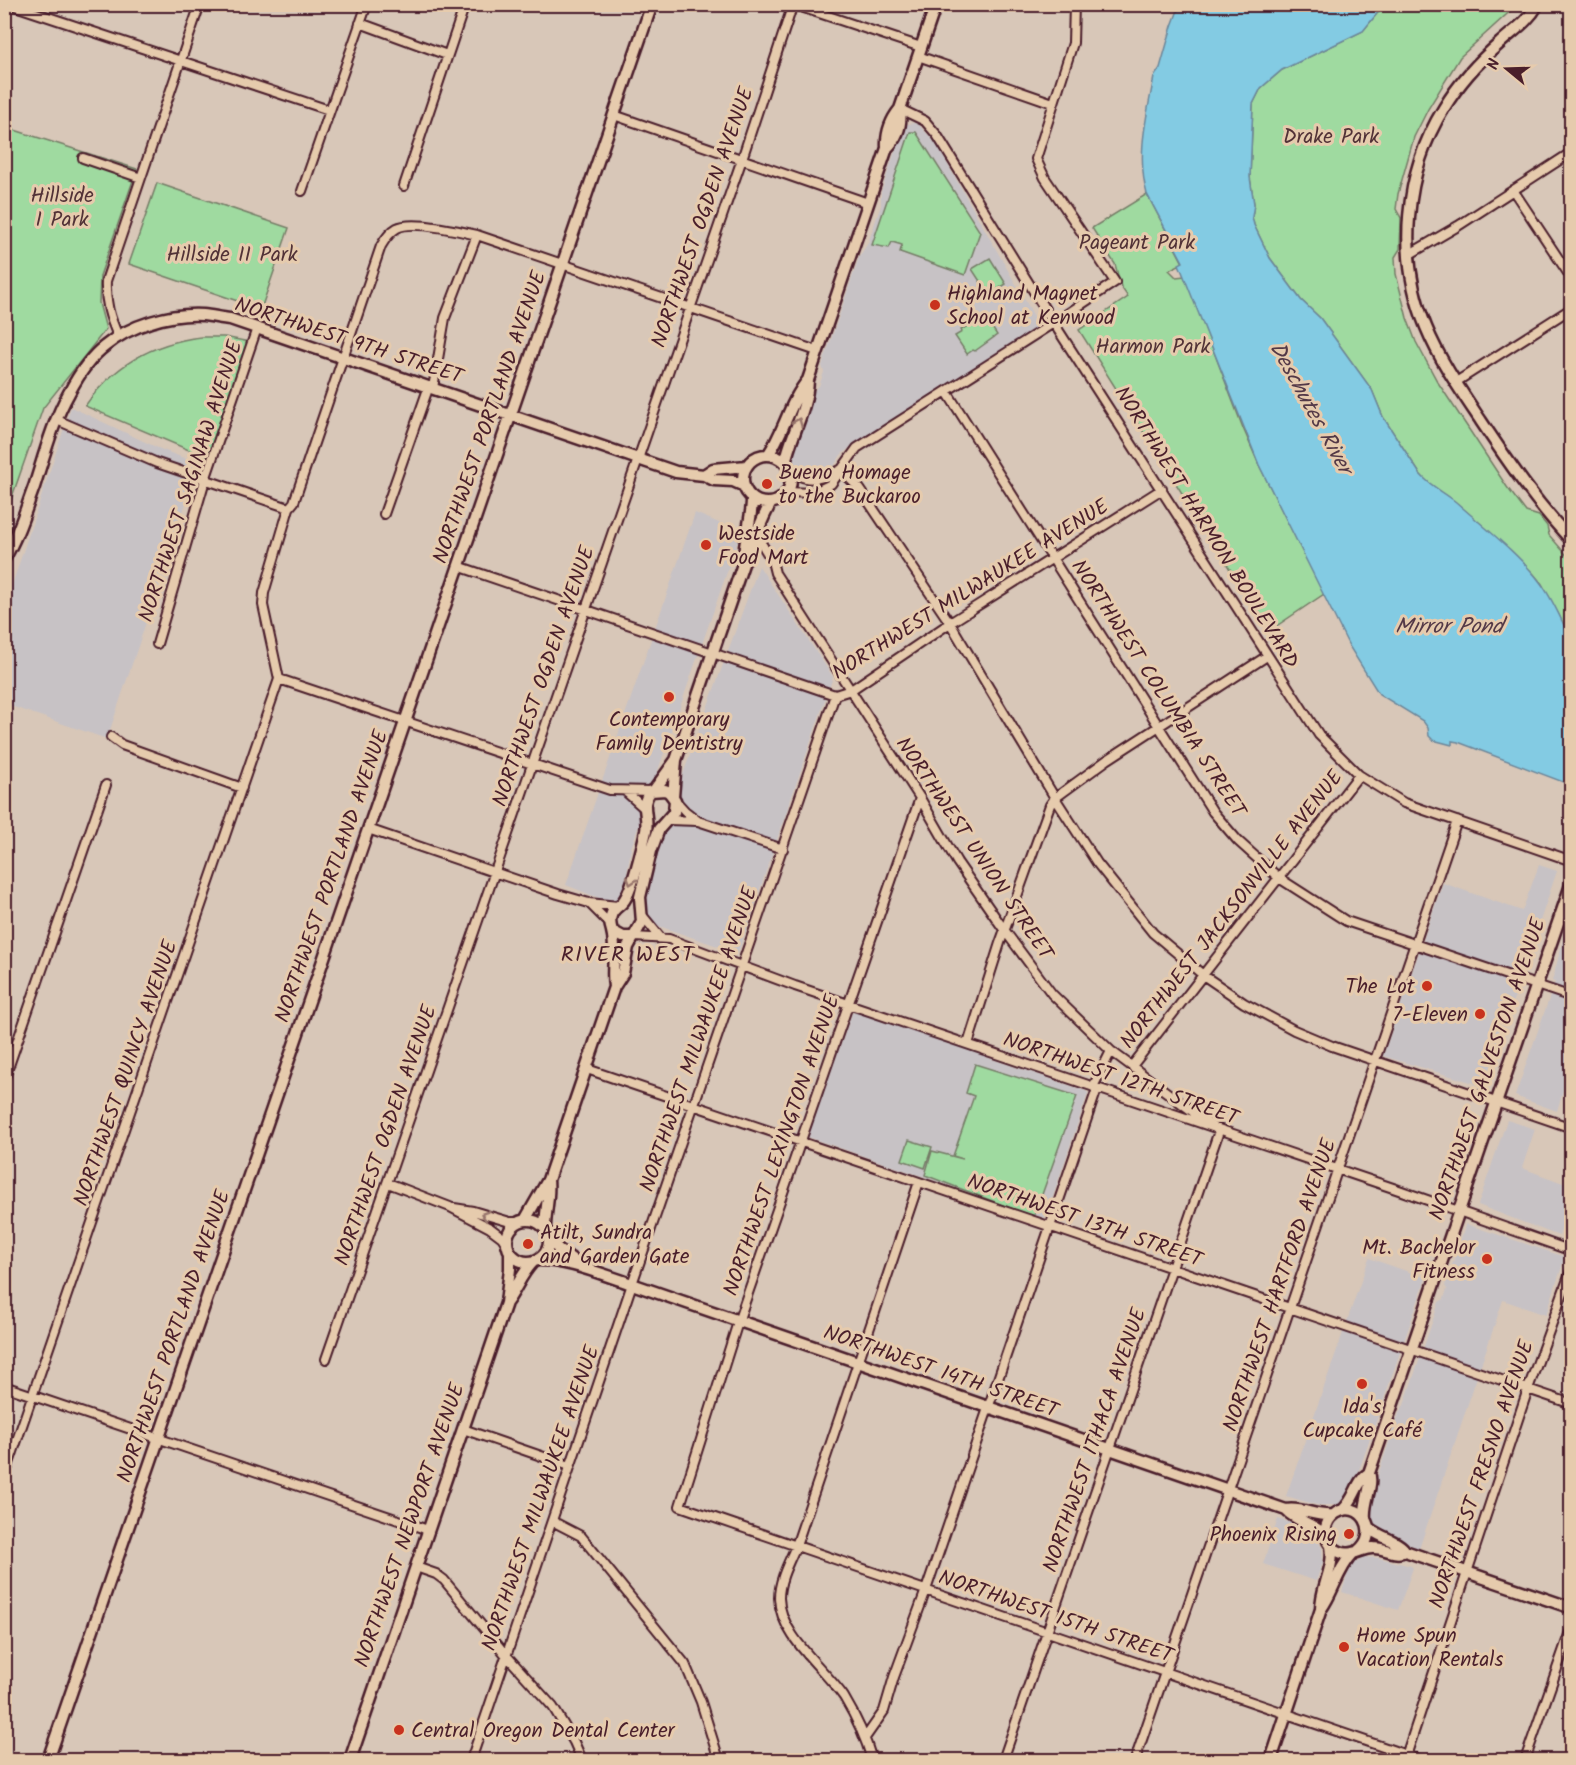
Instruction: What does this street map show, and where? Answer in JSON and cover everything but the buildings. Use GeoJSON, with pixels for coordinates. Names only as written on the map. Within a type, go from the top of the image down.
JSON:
{"type":"FeatureCollection","features":[{"type":"Feature","properties":{"kind":"street"},"geometry":{"type":"LineString","coordinates":[[9,4],[329,110]]}},
{"type":"Feature","properties":{"kind":"street"},"geometry":{"type":"LineString","coordinates":[[118,336],[108,313],[105,296],[106,281],[200,4]]}},
{"type":"Feature","properties":{"kind":"street"},"geometry":{"type":"LineString","coordinates":[[302,191],[367,4]]}},
{"type":"Feature","properties":{"kind":"street"},"geometry":{"type":"LineString","coordinates":[[404,186],[465,4]]}},
{"type":"Feature","properties":{"kind":"street","name":"NORTHWEST PORTLAND AVENUE"},"geometry":{"type":"LineString","coordinates":[[48,1761],[652,4]]}},
{"type":"Feature","properties":{"kind":"street"},"geometry":{"type":"LineString","coordinates":[[752,499],[771,503],[783,498],[788,492],[791,482],[787,467],[788,445],[807,396],[808,380],[817,351],[887,148],[894,140],[902,120],[900,109],[936,4]]}},
{"type":"Feature","properties":{"kind":"street"},"geometry":{"type":"LineString","coordinates":[[788,492],[804,493],[821,490],[831,484],[857,448],[1115,282],[1045,178],[1036,159],[1075,37],[1074,4]]}},
{"type":"Feature","properties":{"kind":"street"},"geometry":{"type":"LineString","coordinates":[[1538,4],[1524,24],[1477,63],[1442,110],[1415,178],[1410,202],[1408,232],[1414,293],[1439,356],[1521,481],[1572,541]]}},
{"type":"Feature","properties":{"kind":"street"},"geometry":{"type":"LineString","coordinates":[[1568,4],[1572,10]]}},
{"type":"Feature","properties":{"kind":"street"},"geometry":{"type":"LineString","coordinates":[[793,5],[1053,103]]}},
{"type":"Feature","properties":{"kind":"street","name":"NORTHWEST OGDEN AVENUE"},"geometry":{"type":"LineString","coordinates":[[326,1359],[742,159],[793,5]]}},
{"type":"Feature","properties":{"kind":"street"},"geometry":{"type":"LineString","coordinates":[[360,23],[447,55]]}},
{"type":"Feature","properties":{"kind":"street","name":"NORTHWEST HARMON BOULEVARD"},"geometry":{"type":"LineString","coordinates":[[900,109],[925,121],[937,135],[1319,735],[1359,775],[1404,803],[1572,861]]}},
{"type":"Feature","properties":{"kind":"street"},"geometry":{"type":"LineString","coordinates":[[614,116],[868,203]]}},
{"type":"Feature","properties":{"kind":"street"},"geometry":{"type":"LineString","coordinates":[[1410,254],[1572,152]]}},
{"type":"Feature","properties":{"kind":"street"},"geometry":{"type":"LineString","coordinates":[[83,158],[141,178]]}},
{"type":"Feature","properties":{"kind":"street"},"geometry":{"type":"LineString","coordinates":[[1514,190],[1572,279]]}},
{"type":"Feature","properties":{"kind":"street"},"geometry":{"type":"LineString","coordinates":[[698,821],[665,790],[610,790],[279,679],[263,605],[264,593],[289,508],[294,502],[381,246],[386,237],[398,227],[429,226],[477,235],[817,351]]}},
{"type":"Feature","properties":{"kind":"street"},"geometry":{"type":"LineString","coordinates":[[384,514],[431,387],[444,324],[477,235]]}},
{"type":"Feature","properties":{"kind":"street"},"geometry":{"type":"LineString","coordinates":[[1456,382],[1572,308]]}},
{"type":"Feature","properties":{"kind":"street","name":"NORTHWEST 9TH STREET"},"geometry":{"type":"LineString","coordinates":[[4,559],[19,530],[57,420],[79,375],[103,347],[118,336],[164,319],[191,315],[230,320],[258,328],[638,460],[676,472],[704,475],[714,480],[734,481],[744,486]]}},
{"type":"Feature","properties":{"kind":"street","name":"NORTHWEST SAGINAW AVENUE"},"geometry":{"type":"LineString","coordinates":[[157,644],[205,480],[258,328]]}},
{"type":"Feature","properties":{"kind":"street"},"geometry":{"type":"LineString","coordinates":[[768,455],[778,441],[797,393],[808,380]]}},
{"type":"Feature","properties":{"kind":"street","name":"NORTHWEST COLUMBIA STREET"},"geometry":{"type":"LineString","coordinates":[[947,392],[1213,812],[1238,841],[1279,878],[1346,921],[1572,997]]}},
{"type":"Feature","properties":{"kind":"street"},"geometry":{"type":"LineString","coordinates":[[57,420],[158,463],[289,508]]}},
{"type":"Feature","properties":{"kind":"street"},"geometry":{"type":"LineString","coordinates":[[743,564],[752,499],[744,486],[743,478],[752,460],[768,455],[774,456],[799,477],[814,480],[824,479],[842,470]]}},
{"type":"Feature","properties":{"kind":"street","name":"NORTHWEST 9TH STREET"},"geometry":{"type":"LineString","coordinates":[[704,475],[713,470],[747,466]]}},
{"type":"Feature","properties":{"kind":"street"},"geometry":{"type":"LineString","coordinates":[[842,470],[860,489],[950,623],[1055,798],[1097,863],[1153,933],[1203,975],[1244,1003],[1294,1030],[1374,1061],[1572,1128]]}},
{"type":"Feature","properties":{"kind":"street","name":"NORTHWEST MILWAUKEE AVENUE"},"geometry":{"type":"LineString","coordinates":[[471,1761],[835,695],[851,690],[950,623],[1162,489]]}},
{"type":"Feature","properties":{"kind":"street"},"geometry":{"type":"LineString","coordinates":[[508,1248],[509,1230],[522,1221],[548,1180],[614,987],[623,973],[628,947],[641,928],[640,897],[646,868],[659,829],[674,812],[676,760],[743,564],[771,503]]}},
{"type":"Feature","properties":{"kind":"street","name":"NORTHWEST UNION STREET"},"geometry":{"type":"LineString","coordinates":[[757,536],[772,561],[775,573],[920,798],[957,861],[1005,931],[1053,994],[1111,1051],[1219,1131]]}},
{"type":"Feature","properties":{"kind":"street"},"geometry":{"type":"LineString","coordinates":[[458,566],[835,695]]}},
{"type":"Feature","properties":{"kind":"street"},"geometry":{"type":"LineString","coordinates":[[968,1044],[1029,860],[1050,805],[1055,798],[1107,760],[1267,656]]}},
{"type":"Feature","properties":{"kind":"street","name":"NORTHWEST QUINCY AVENUE"},"geometry":{"type":"LineString","coordinates":[[4,1478],[279,679]]}},
{"type":"Feature","properties":{"kind":"street"},"geometry":{"type":"LineString","coordinates":[[111,737],[122,746],[242,788]]}},
{"type":"Feature","properties":{"kind":"street"},"geometry":{"type":"LineString","coordinates":[[614,987],[612,973],[615,952],[611,914],[627,894],[637,864],[645,833],[645,800],[676,760]]}},
{"type":"Feature","properties":{"kind":"street","name":"NORTHWEST JACKSONVILLE AVENUE"},"geometry":{"type":"LineString","coordinates":[[1132,1066],[1359,775]]}},
{"type":"Feature","properties":{"kind":"street"},"geometry":{"type":"LineString","coordinates":[[4,1080],[106,785]]}},
{"type":"Feature","properties":{"kind":"street"},"geometry":{"type":"LineString","coordinates":[[625,791],[645,813]]}},
{"type":"Feature","properties":{"kind":"street","name":"NORTHWEST LEXINGTON AVENUE"},"geometry":{"type":"LineString","coordinates":[[680,1506],[738,1322],[920,798]]}},
{"type":"Feature","properties":{"kind":"street"},"geometry":{"type":"LineString","coordinates":[[666,821],[698,821],[783,849]]}},
{"type":"Feature","properties":{"kind":"street","name":"NORTHWEST HARTFORD AVENUE"},"geometry":{"type":"LineString","coordinates":[[1135,1761],[1288,1308],[1338,1170],[1457,821]]}},
{"type":"Feature","properties":{"kind":"street"},"geometry":{"type":"LineString","coordinates":[[368,829],[589,903],[620,904]]}},
{"type":"Feature","properties":{"kind":"street","name":"NORTHWEST GALVESTON AVENUE"},"geometry":{"type":"LineString","coordinates":[[1367,1523],[1364,1508],[1372,1480],[1369,1473],[1572,882]]}},
{"type":"Feature","properties":{"kind":"street"},"geometry":{"type":"LineString","coordinates":[[589,903],[611,928],[623,937],[633,937]]}},
{"type":"Feature","properties":{"kind":"street"},"geometry":{"type":"LineString","coordinates":[[642,912],[660,937]]}},
{"type":"Feature","properties":{"kind":"street","name":"NORTHWEST 12TH STREET"},"geometry":{"type":"LineString","coordinates":[[633,937],[653,939],[660,937],[1572,1251]]}},
{"type":"Feature","properties":{"kind":"street","name":"NORTHWEST JACKSONVILLE AVENUE"},"geometry":{"type":"LineString","coordinates":[[865,1738],[884,1711],[1050,1227],[1095,1088],[1111,1051]]}},
{"type":"Feature","properties":{"kind":"street","name":"NORTHWEST 13TH STREET"},"geometry":{"type":"LineString","coordinates":[[587,1069],[1572,1404]]}},
{"type":"Feature","properties":{"kind":"street","name":"NORTHWEST ITHACA AVENUE"},"geometry":{"type":"LineString","coordinates":[[1003,1761],[1219,1131]]}},
{"type":"Feature","properties":{"kind":"street"},"geometry":{"type":"LineString","coordinates":[[388,1183],[450,1208],[490,1228],[502,1237],[519,1261],[535,1261],[546,1253],[548,1246],[545,1209],[549,1193],[548,1180]]}},
{"type":"Feature","properties":{"kind":"street"},"geometry":{"type":"LineString","coordinates":[[872,1761],[865,1738],[844,1698],[789,1630],[781,1615],[779,1597],[782,1580],[796,1546],[919,1182]]}},
{"type":"Feature","properties":{"kind":"street"},"geometry":{"type":"LineString","coordinates":[[450,1208],[473,1210],[510,1222],[539,1223],[546,1231]]}},
{"type":"Feature","properties":{"kind":"street","name":"NORTHWEST 14TH STREET"},"geometry":{"type":"LineString","coordinates":[[546,1231],[558,1249],[584,1268]]}},
{"type":"Feature","properties":{"kind":"street","name":"NORTHWEST NEWPORT AVENUE"},"geometry":{"type":"LineString","coordinates":[[350,1761],[506,1303],[510,1269],[508,1248]]}},
{"type":"Feature","properties":{"kind":"street","name":"NORTHWEST 14TH STREET"},"geometry":{"type":"LineString","coordinates":[[535,1261],[552,1261],[584,1268],[1286,1510],[1292,1516],[1315,1526],[1328,1541]]}},
{"type":"Feature","properties":{"kind":"street","name":"NORTHWEST NEWPORT AVENUE"},"geometry":{"type":"LineString","coordinates":[[506,1303],[516,1290],[524,1272],[535,1261]]}},
{"type":"Feature","properties":{"kind":"street","name":"NORTHWEST FRESNO AVENUE"},"geometry":{"type":"LineString","coordinates":[[1406,1758],[1466,1571],[1572,1268]]}},
{"type":"Feature","properties":{"kind":"street"},"geometry":{"type":"LineString","coordinates":[[4,1386],[428,1530]]}},
{"type":"Feature","properties":{"kind":"street"},"geometry":{"type":"LineString","coordinates":[[463,1429],[570,1466]]}},
{"type":"Feature","properties":{"kind":"street","name":"NORTHWEST GALVESTON AVENUE"},"geometry":{"type":"LineString","coordinates":[[1338,1513],[1351,1503],[1362,1477],[1369,1473]]}},
{"type":"Feature","properties":{"kind":"street","name":"NORTHWEST 15TH STREET"},"geometry":{"type":"LineString","coordinates":[[680,1506],[1286,1714],[1406,1758],[1421,1761]]}},
{"type":"Feature","properties":{"kind":"street","name":"NORTHWEST 14TH STREET"},"geometry":{"type":"LineString","coordinates":[[1286,1510],[1295,1508],[1323,1516],[1338,1513]]}},
{"type":"Feature","properties":{"kind":"street"},"geometry":{"type":"LineString","coordinates":[[1321,1609],[1321,1595],[1332,1556],[1326,1525],[1338,1513],[1355,1511],[1385,1539],[1402,1546],[1406,1551],[1572,1608]]}},
{"type":"Feature","properties":{"kind":"street"},"geometry":{"type":"LineString","coordinates":[[552,1521],[581,1536],[685,1664],[701,1702],[720,1761]]}},
{"type":"Feature","properties":{"kind":"street"},"geometry":{"type":"LineString","coordinates":[[1271,1761],[1321,1609],[1329,1597],[1343,1563],[1368,1540],[1367,1523]]}},
{"type":"Feature","properties":{"kind":"street"},"geometry":{"type":"LineString","coordinates":[[1328,1541],[1341,1553],[1372,1547],[1399,1554],[1406,1551]]}},
{"type":"Feature","properties":{"kind":"street"},"geometry":{"type":"LineString","coordinates":[[416,1567],[436,1574],[444,1580],[553,1707],[574,1742],[582,1761]]}},
{"type":"Feature","properties":{"kind":"street"},"geometry":{"type":"LineString","coordinates":[[1525,1761],[1572,1626]]}},
{"type":"Feature","properties":{"kind":"shaded area","name":"Highland Magnet School at Kenwood"},"geometry":{"type":"Polygon","coordinates":[[[915,123],[935,142],[1038,323],[1034,329],[854,444],[841,455],[830,472],[814,477],[795,470],[790,459],[793,448],[814,390],[819,386],[824,372],[822,366],[859,257],[868,243],[881,205],[881,192],[901,134],[907,124],[915,123]]]}},
{"type":"Feature","properties":{"kind":"shaded area"},"geometry":{"type":"Polygon","coordinates":[[[71,407],[158,448],[199,464],[107,739],[5,704],[5,606],[71,407]]]}},
{"type":"Feature","properties":{"kind":"shaded area"},"geometry":{"type":"Polygon","coordinates":[[[695,513],[741,532],[631,848],[624,894],[614,904],[566,885],[695,513]]]}},
{"type":"Feature","properties":{"kind":"shaded area"},"geometry":{"type":"Polygon","coordinates":[[[759,566],[833,677],[738,953],[650,923],[645,911],[645,891],[652,862],[675,796],[759,566]]]}},
{"type":"Feature","properties":{"kind":"shaded area"},"geometry":{"type":"Polygon","coordinates":[[[1539,865],[1557,871],[1484,1086],[1383,1056],[1443,883],[1522,911],[1539,865]]]}},
{"type":"Feature","properties":{"kind":"shaded area"},"geometry":{"type":"Polygon","coordinates":[[[1571,911],[1571,1064],[1557,1111],[1515,1096],[1555,982],[1552,981],[1571,911]]]}},
{"type":"Feature","properties":{"kind":"shaded area"},"geometry":{"type":"Polygon","coordinates":[[[855,1012],[983,1052],[986,1057],[1088,1093],[1044,1218],[808,1137],[852,1013],[855,1012]]]}},
{"type":"Feature","properties":{"kind":"shaded area"},"geometry":{"type":"Polygon","coordinates":[[[1507,1120],[1535,1129],[1522,1168],[1571,1186],[1571,1197],[1559,1236],[1478,1205],[1507,1120]]]}},
{"type":"Feature","properties":{"kind":"shaded area"},"geometry":{"type":"Polygon","coordinates":[[[1466,1224],[1565,1257],[1546,1315],[1503,1300],[1419,1549],[1380,1532],[1370,1518],[1368,1504],[1439,1302],[1444,1299],[1447,1289],[1445,1286],[1466,1224]]]}},
{"type":"Feature","properties":{"kind":"shaded area"},"geometry":{"type":"Polygon","coordinates":[[[1369,1258],[1426,1278],[1349,1499],[1338,1505],[1317,1505],[1286,1496],[1369,1258]]]}},
{"type":"Feature","properties":{"kind":"shaded area"},"geometry":{"type":"Polygon","coordinates":[[[1278,1519],[1309,1528],[1322,1548],[1323,1562],[1316,1581],[1263,1564],[1278,1519]]]}},
{"type":"Feature","properties":{"kind":"shaded area"},"geometry":{"type":"Polygon","coordinates":[[[1363,1557],[1379,1558],[1413,1568],[1398,1610],[1342,1592],[1350,1566],[1363,1557]]]}},
{"type":"Feature","properties":{"kind":"green space","name":"Drake Park"},"geometry":{"type":"Polygon","coordinates":[[[1384,5],[1517,5],[1460,57],[1428,109],[1414,137],[1396,209],[1401,218],[1400,249],[1395,257],[1396,274],[1407,318],[1416,342],[1437,381],[1507,487],[1526,512],[1539,516],[1547,526],[1549,535],[1571,560],[1571,638],[1542,584],[1533,573],[1482,525],[1420,474],[1383,417],[1372,390],[1320,318],[1301,300],[1270,258],[1254,225],[1250,177],[1253,104],[1261,88],[1282,70],[1363,31],[1384,5]]]}},
{"type":"Feature","properties":{"kind":"green space","name":"Hillside I Park"},"geometry":{"type":"Polygon","coordinates":[[[5,127],[137,169],[100,276],[99,303],[106,329],[43,408],[5,517],[5,127]]]}},
{"type":"Feature","properties":{"kind":"green space"},"geometry":{"type":"Polygon","coordinates":[[[910,132],[916,132],[980,232],[965,275],[900,252],[902,245],[892,242],[889,248],[872,245],[910,132]]]}},
{"type":"Feature","properties":{"kind":"green space","name":"Hillside II Park"},"geometry":{"type":"Polygon","coordinates":[[[157,183],[289,228],[261,309],[129,264],[157,183]]]}},
{"type":"Feature","properties":{"kind":"green space","name":"Harmon Park"},"geometry":{"type":"Polygon","coordinates":[[[1147,194],[1183,263],[1169,270],[1176,277],[1185,276],[1259,465],[1324,594],[1269,631],[1079,330],[1128,297],[1121,287],[1115,264],[1092,228],[1147,194]]]}},
{"type":"Feature","properties":{"kind":"green space"},"geometry":{"type":"Polygon","coordinates":[[[990,258],[1006,284],[989,295],[972,269],[990,258]]]}},
{"type":"Feature","properties":{"kind":"green space"},"geometry":{"type":"Polygon","coordinates":[[[985,317],[997,335],[967,354],[955,336],[962,332],[961,330],[985,317]]]}},
{"type":"Feature","properties":{"kind":"green space"},"geometry":{"type":"Polygon","coordinates":[[[201,337],[224,337],[250,342],[210,459],[85,406],[108,379],[135,359],[166,345],[201,337]]]}},
{"type":"Feature","properties":{"kind":"green space"},"geometry":{"type":"Polygon","coordinates":[[[975,1064],[1077,1096],[1034,1217],[925,1175],[932,1151],[963,1159],[953,1156],[974,1096],[966,1093],[975,1064]]]}},
{"type":"Feature","properties":{"kind":"green space"},"geometry":{"type":"Polygon","coordinates":[[[909,1140],[932,1147],[925,1168],[902,1160],[909,1140]]]}},
{"type":"Feature","properties":{"kind":"water","name":"Mirror Pond"},"geometry":{"type":"Polygon","coordinates":[[[1180,5],[1384,5],[1363,31],[1282,70],[1261,88],[1253,104],[1250,177],[1254,204],[1252,217],[1270,258],[1301,300],[1320,318],[1372,390],[1383,417],[1420,474],[1456,502],[1522,561],[1544,587],[1567,631],[1570,632],[1572,638],[1571,785],[1458,742],[1452,741],[1452,745],[1433,740],[1423,721],[1379,694],[1349,646],[1259,465],[1179,264],[1183,262],[1147,194],[1142,165],[1146,120],[1154,77],[1160,68],[1180,5]]]}},
{"type":"Feature","properties":{"kind":"place","name":"Highland Magnet School at Kenwood"},"geometry":{"type":"Point","coordinates":[935,305]}},
{"type":"Feature","properties":{"kind":"place","name":"Bueno Homage to the Buckaroo"},"geometry":{"type":"Point","coordinates":[767,484]}},
{"type":"Feature","properties":{"kind":"place","name":"Westside Food Mart"},"geometry":{"type":"Point","coordinates":[706,545]}},
{"type":"Feature","properties":{"kind":"place","name":"Contemporary Family Dentistry"},"geometry":{"type":"Point","coordinates":[669,697]}},
{"type":"Feature","properties":{"kind":"place","name":"The Lot"},"geometry":{"type":"Point","coordinates":[1427,986]}},
{"type":"Feature","properties":{"kind":"place","name":"7-Eleven"},"geometry":{"type":"Point","coordinates":[1480,1014]}},
{"type":"Feature","properties":{"kind":"place","name":"Atilt, Sundra and Garden Gate"},"geometry":{"type":"Point","coordinates":[528,1244]}},
{"type":"Feature","properties":{"kind":"place","name":"Mt. Bachelor Fitness"},"geometry":{"type":"Point","coordinates":[1487,1259]}},
{"type":"Feature","properties":{"kind":"place","name":"Ida's Cupcake Café"},"geometry":{"type":"Point","coordinates":[1362,1384]}},
{"type":"Feature","properties":{"kind":"place","name":"Phoenix Rising"},"geometry":{"type":"Point","coordinates":[1349,1534]}},
{"type":"Feature","properties":{"kind":"place","name":"Home Spun Vacation Rentals"},"geometry":{"type":"Point","coordinates":[1344,1647]}},
{"type":"Feature","properties":{"kind":"place","name":"Central Oregon Dental Center"},"geometry":{"type":"Point","coordinates":[399,1730]}},
{"type":"Feature","properties":{"kind":"district","name":"RIVER WEST"},"geometry":{"type":"Point","coordinates":[628,953]}},
{"type":"Feature","properties":{"kind":"park label","name":"Pageant Park"},"geometry":{"type":"Point","coordinates":[1137,242]}},
{"type":"Feature","properties":{"kind":"water label","name":"Deschutes River"},"geometry":{"type":"Point","coordinates":[1312,407]}}]}
